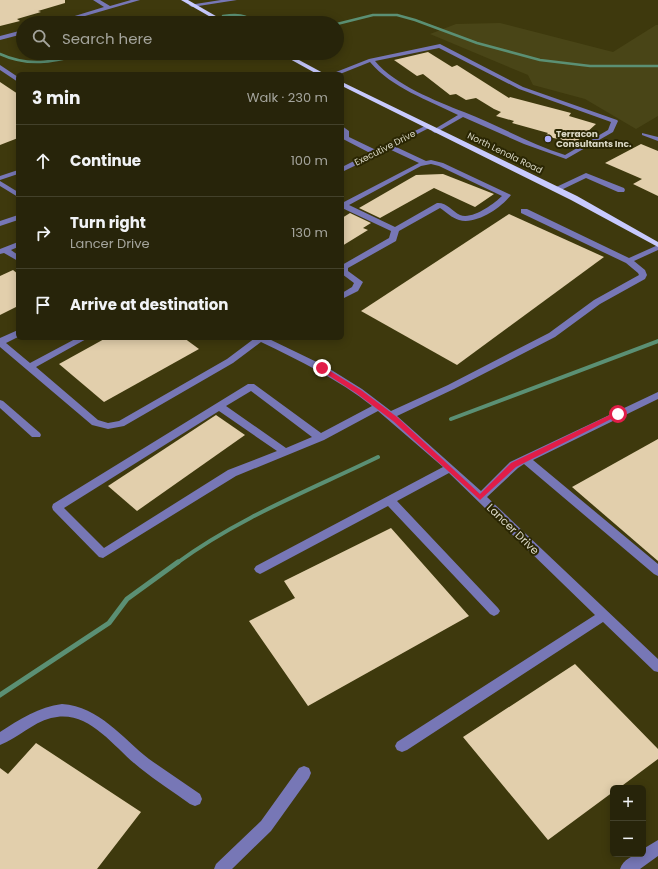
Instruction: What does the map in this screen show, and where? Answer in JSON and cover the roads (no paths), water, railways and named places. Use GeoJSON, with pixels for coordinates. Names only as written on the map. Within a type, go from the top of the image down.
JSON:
{"type":"FeatureCollection","features":[{"type":"Feature","properties":{"kind":"main road"},"geometry":{"type":"LineString","coordinates":[[184,0],[213,16]]}},
{"type":"Feature","properties":{"kind":"main road"},"geometry":{"type":"LineString","coordinates":[[295,60],[318,72]]}},
{"type":"Feature","properties":{"kind":"main road","name":"North Lenola Road"},"geometry":{"type":"LineString","coordinates":[[344,85],[435,131],[556,189],[658,246]]}},
{"type":"Feature","properties":{"kind":"street"},"geometry":{"type":"LineString","coordinates":[[96,0],[109,8]]}},
{"type":"Feature","properties":{"kind":"street"},"geometry":{"type":"LineString","coordinates":[[80,16],[137,0]]}},
{"type":"Feature","properties":{"kind":"street"},"geometry":{"type":"LineString","coordinates":[[192,4],[234,0]]}},
{"type":"Feature","properties":{"kind":"street"},"geometry":{"type":"LineString","coordinates":[[0,38],[16,34]]}},
{"type":"Feature","properties":{"kind":"street"},"geometry":{"type":"LineString","coordinates":[[339,72],[371,60],[440,46],[521,88],[615,122],[611,132],[566,157],[538,149],[402,86],[374,65],[371,60]]}},
{"type":"Feature","properties":{"kind":"street"},"geometry":{"type":"LineString","coordinates":[[0,67],[16,79]]}},
{"type":"Feature","properties":{"kind":"street"},"geometry":{"type":"LineString","coordinates":[[435,131],[464,114]]}},
{"type":"Feature","properties":{"kind":"street","name":"Executive Drive"},"geometry":{"type":"LineString","coordinates":[[344,169],[427,127]]}},
{"type":"Feature","properties":{"kind":"street"},"geometry":{"type":"LineString","coordinates":[[644,134],[658,139]]}},
{"type":"Feature","properties":{"kind":"street"},"geometry":{"type":"LineString","coordinates":[[344,139],[376,152]]}},
{"type":"Feature","properties":{"kind":"street"},"geometry":{"type":"LineString","coordinates":[[388,146],[425,163]]}},
{"type":"Feature","properties":{"kind":"street"},"geometry":{"type":"LineString","coordinates":[[344,204],[425,163],[431,162],[441,164],[507,195],[504,200],[495,207],[470,219],[462,219],[440,205],[395,230],[393,239],[344,267]]}},
{"type":"Feature","properties":{"kind":"street"},"geometry":{"type":"LineString","coordinates":[[0,178],[16,173]]}},
{"type":"Feature","properties":{"kind":"street"},"geometry":{"type":"LineString","coordinates":[[556,189],[586,175],[621,190]]}},
{"type":"Feature","properties":{"kind":"street"},"geometry":{"type":"LineString","coordinates":[[0,183],[16,194]]}},
{"type":"Feature","properties":{"kind":"street"},"geometry":{"type":"LineString","coordinates":[[344,206],[395,230]]}},
{"type":"Feature","properties":{"kind":"street"},"geometry":{"type":"LineString","coordinates":[[390,415],[451,388],[552,335],[596,302],[642,277],[642,272],[629,261],[524,211]]}},
{"type":"Feature","properties":{"kind":"street"},"geometry":{"type":"LineString","coordinates":[[0,224],[16,218]]}},
{"type":"Feature","properties":{"kind":"street"},"geometry":{"type":"LineString","coordinates":[[3,251],[16,245]]}},
{"type":"Feature","properties":{"kind":"street"},"geometry":{"type":"LineString","coordinates":[[629,261],[658,246]]}},
{"type":"Feature","properties":{"kind":"street"},"geometry":{"type":"LineString","coordinates":[[3,251],[16,258]]}},
{"type":"Feature","properties":{"kind":"street"},"geometry":{"type":"LineString","coordinates":[[344,272],[359,282],[355,289],[344,295]]}},
{"type":"Feature","properties":{"kind":"street"},"geometry":{"type":"LineString","coordinates":[[16,334],[0,342],[95,423],[108,426],[116,426],[121,424],[230,361],[257,340]]}},
{"type":"Feature","properties":{"kind":"street"},"geometry":{"type":"LineString","coordinates":[[29,367],[80,340]]}},
{"type":"Feature","properties":{"kind":"street","name":"Lancer Drive"},"geometry":{"type":"LineString","coordinates":[[264,340],[322,368],[358,391],[390,415],[450,468],[658,667]]}},
{"type":"Feature","properties":{"kind":"street"},"geometry":{"type":"LineString","coordinates":[[320,438],[251,386],[57,507],[102,554],[232,473],[320,438],[379,406]]}},
{"type":"Feature","properties":{"kind":"street"},"geometry":{"type":"LineString","coordinates":[[480,498],[514,465],[658,394]]}},
{"type":"Feature","properties":{"kind":"street"},"geometry":{"type":"LineString","coordinates":[[0,403],[36,435]]}},
{"type":"Feature","properties":{"kind":"street"},"geometry":{"type":"LineString","coordinates":[[219,406],[284,452]]}},
{"type":"Feature","properties":{"kind":"street"},"geometry":{"type":"LineString","coordinates":[[526,459],[543,475],[658,571]]}},
{"type":"Feature","properties":{"kind":"street"},"geometry":{"type":"LineString","coordinates":[[260,569],[450,468]]}},
{"type":"Feature","properties":{"kind":"street"},"geometry":{"type":"LineString","coordinates":[[389,500],[494,611]]}},
{"type":"Feature","properties":{"kind":"street"},"geometry":{"type":"LineString","coordinates":[[402,746],[603,616]]}},
{"type":"Feature","properties":{"kind":"street"},"geometry":{"type":"LineString","coordinates":[[0,739],[30,720],[50,712],[71,710],[91,717],[142,762],[195,799]]}},
{"type":"Feature","properties":{"kind":"street"},"geometry":{"type":"LineString","coordinates":[[221,869],[266,826],[304,773]]}},
{"type":"Feature","properties":{"kind":"street"},"geometry":{"type":"LineString","coordinates":[[627,869],[658,847]]}},
{"type":"Feature","properties":{"kind":"waterway"},"geometry":{"type":"LineString","coordinates":[[344,22],[373,15],[397,15],[415,20],[477,43],[540,60],[590,66],[658,66]]}},
{"type":"Feature","properties":{"kind":"waterway"},"geometry":{"type":"LineString","coordinates":[[223,16],[245,16]]}},
{"type":"Feature","properties":{"kind":"waterway"},"geometry":{"type":"LineString","coordinates":[[0,54],[16,59]]}},
{"type":"Feature","properties":{"kind":"waterway"},"geometry":{"type":"LineString","coordinates":[[18,60],[33,62],[59,60]]}},
{"type":"Feature","properties":{"kind":"waterway"},"geometry":{"type":"LineString","coordinates":[[451,419],[658,341]]}},
{"type":"Feature","properties":{"kind":"waterway"},"geometry":{"type":"LineString","coordinates":[[177,563],[200,547],[249,518],[378,457]]}},
{"type":"Feature","properties":{"kind":"waterway"},"geometry":{"type":"LineString","coordinates":[[0,695],[109,623],[127,599],[178,562]]}},
{"type":"Feature","properties":{"kind":"place","name":"Terracon Consultants Inc."},"geometry":{"type":"Point","coordinates":[548,139]}}]}
